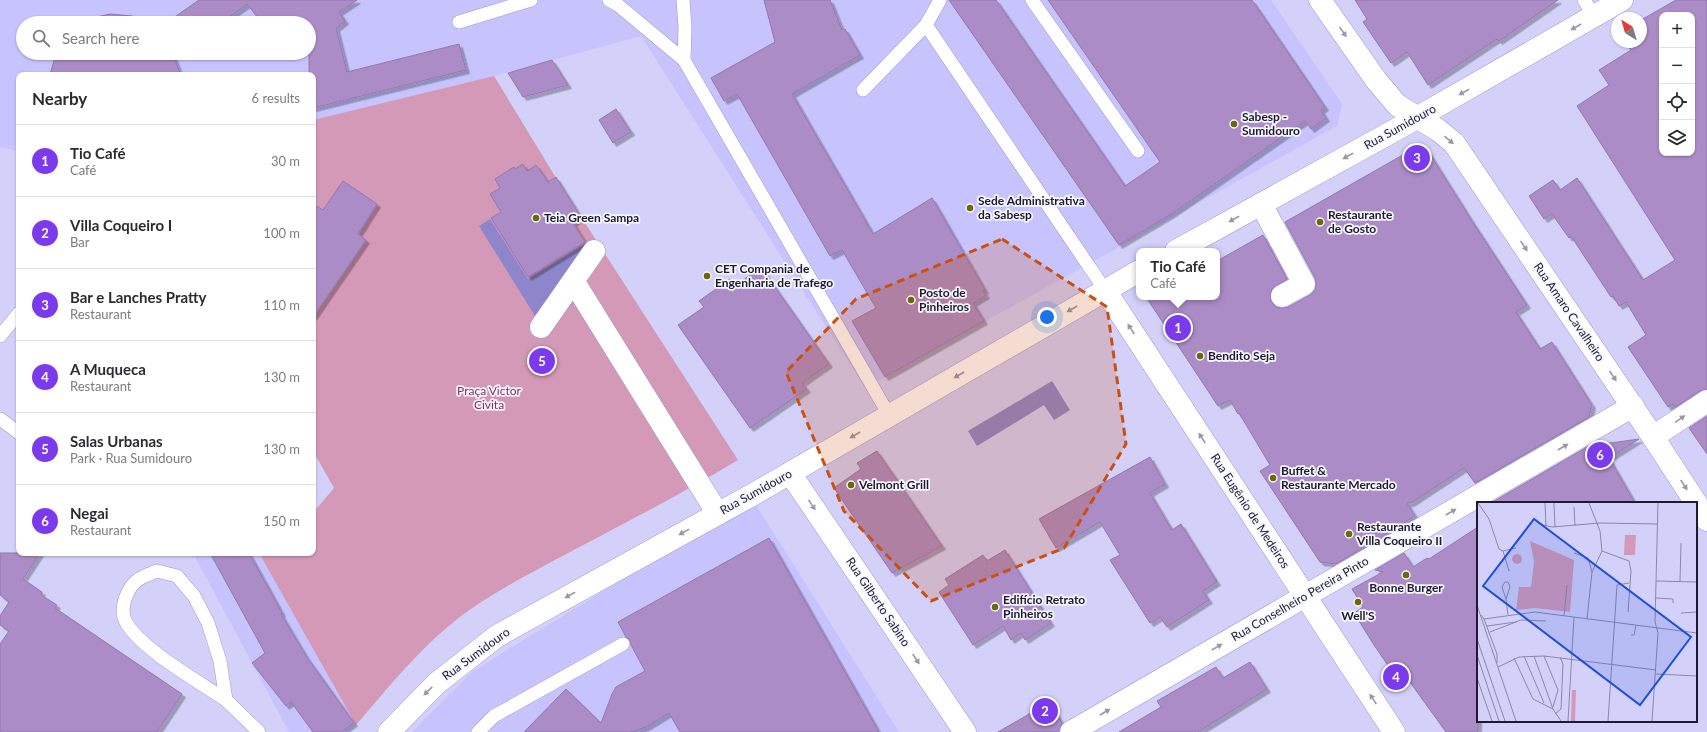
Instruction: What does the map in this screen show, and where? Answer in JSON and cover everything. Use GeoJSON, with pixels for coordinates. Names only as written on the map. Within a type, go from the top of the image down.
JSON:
{"type":"FeatureCollection","features":[{"type":"Feature","properties":{"kind":"street","name":"Rua Amaro Cavalheiro"},"geometry":{"type":"LineString","coordinates":[[1320,0],[1376,80],[1397,105],[1438,130],[1454,143],[1633,406],[1695,502]]}},
{"type":"Feature","properties":{"kind":"street","name":"Rua Sumidouro"},"geometry":{"type":"LineString","coordinates":[[1181,248],[1418,117],[1589,8],[1622,0]]}},
{"type":"Feature","properties":{"kind":"street"},"geometry":{"type":"LineString","coordinates":[[1261,204],[1304,284],[1282,296]]}},
{"type":"Feature","properties":{"kind":"street"},"geometry":{"type":"LineString","coordinates":[[541,327],[574,282],[594,251]]}},
{"type":"Feature","properties":{"kind":"street","name":"Rua Sumidouro"},"geometry":{"type":"LineString","coordinates":[[389,732],[437,683],[497,636],[718,514],[1136,273]]}},
{"type":"Feature","properties":{"kind":"street"},"geometry":{"type":"LineString","coordinates":[[574,282],[718,514]]}},
{"type":"Feature","properties":{"kind":"street","name":"Rua Eugênio de Medeiros"},"geometry":{"type":"LineString","coordinates":[[1105,290],[1394,732]]}},
{"type":"Feature","properties":{"kind":"street"},"geometry":{"type":"LineString","coordinates":[[1653,437],[1707,401]]}},
{"type":"Feature","properties":{"kind":"street","name":"Rua Conselheiro Pereira Pinto"},"geometry":{"type":"LineString","coordinates":[[1071,732],[1633,406]]}},
{"type":"Feature","properties":{"kind":"street","name":"Rua Gilberto Sabino"},"geometry":{"type":"LineString","coordinates":[[790,473],[965,732]]}},
{"type":"Feature","properties":{"kind":"street","name":"Rua Amaro Cavalheiro"},"geometry":{"type":"LineString","coordinates":[[1697,505],[1707,520]]}},
{"type":"Feature","properties":{"kind":"lane"},"geometry":{"type":"LineString","coordinates":[[459,22],[531,0]]}},
{"type":"Feature","properties":{"kind":"lane"},"geometry":{"type":"LineString","coordinates":[[609,0],[623,9],[684,60],[889,416]]}},
{"type":"Feature","properties":{"kind":"lane"},"geometry":{"type":"LineString","coordinates":[[683,0],[685,27],[684,60]]}},
{"type":"Feature","properties":{"kind":"lane"},"geometry":{"type":"LineString","coordinates":[[863,90],[926,25],[940,0]]}},
{"type":"Feature","properties":{"kind":"lane"},"geometry":{"type":"LineString","coordinates":[[1032,0],[1138,151]]}},
{"type":"Feature","properties":{"kind":"lane"},"geometry":{"type":"LineString","coordinates":[[926,25],[1105,290]]}},
{"type":"Feature","properties":{"kind":"lane"},"geometry":{"type":"LineString","coordinates":[[0,336],[16,317]]}},
{"type":"Feature","properties":{"kind":"lane"},"geometry":{"type":"LineString","coordinates":[[0,419],[16,431]]}},
{"type":"Feature","properties":{"kind":"lane"},"geometry":{"type":"LineString","coordinates":[[226,700],[220,660],[208,623],[194,596],[177,576],[157,571],[139,578],[129,587],[123,607],[125,620],[135,634],[157,654],[226,700],[259,732]]}},
{"type":"Feature","properties":{"kind":"lane"},"geometry":{"type":"LineString","coordinates":[[478,732],[494,716],[623,644]]}},
{"type":"Feature","properties":{"kind":"highlighted area"},"geometry":{"type":"Polygon","coordinates":[[[1002,239],[1107,307],[1126,444],[1064,548],[931,601],[844,511],[786,372],[856,299],[1002,239]]]}},
{"type":"Feature","properties":{"kind":"shaded area","name":"Sede Administrativa da Sabesp"},"geometry":{"type":"Polygon","coordinates":[[[0,0],[1271,0],[1342,104],[1337,126],[865,388],[641,36],[494,76],[316,119],[316,72],[16,72],[16,150],[0,147],[0,0]]]}},
{"type":"Feature","properties":{"kind":"shaded area"},"geometry":{"type":"Polygon","coordinates":[[[490,219],[528,279],[590,241],[594,247],[540,324],[479,226],[490,219]]]}},
{"type":"Feature","properties":{"kind":"shaded area"},"geometry":{"type":"Polygon","coordinates":[[[1052,381],[1070,410],[1054,420],[1044,405],[977,446],[968,431],[1052,381]]]}},
{"type":"Feature","properties":{"kind":"shaded area"},"geometry":{"type":"Polygon","coordinates":[[[752,499],[899,732],[412,732],[472,672],[752,499]]]}},
{"type":"Feature","properties":{"kind":"shaded area"},"geometry":{"type":"Polygon","coordinates":[[[195,556],[261,556],[356,725],[349,732],[289,732],[195,556]]]}},
{"type":"Feature","properties":{"kind":"green space","name":"Praça Victor Civita"},"geometry":{"type":"Polygon","coordinates":[[[494,76],[556,178],[738,460],[676,496],[497,592],[469,610],[442,632],[416,657],[356,725],[261,556],[316,556],[316,509],[334,488],[316,456],[316,119],[494,76]]]}},
{"type":"Feature","properties":{"kind":"building"},"geometry":{"type":"Polygon","coordinates":[[[199,0],[357,0],[339,12],[345,21],[336,28],[347,72],[459,44],[466,70],[316,107],[316,72],[309,72],[309,60],[316,60],[316,16],[256,16],[247,4],[231,16],[176,16],[199,0]]]}},
{"type":"Feature","properties":{"kind":"building"},"geometry":{"type":"Polygon","coordinates":[[[764,0],[830,0],[842,30],[845,29],[860,55],[792,94],[873,234],[932,198],[985,290],[983,291],[986,295],[973,303],[984,321],[885,377],[852,321],[876,308],[842,250],[830,256],[737,94],[724,101],[711,78],[775,42],[764,0]]]}},
{"type":"Feature","properties":{"kind":"building","name":"Sabesp - Sumidouro"},"geometry":{"type":"Polygon","coordinates":[[[949,0],[996,0],[1125,186],[1160,162],[1048,0],[1252,0],[1325,107],[1321,110],[1326,118],[1311,129],[1305,121],[1173,213],[1119,245],[949,0]]]}},
{"type":"Feature","properties":{"kind":"building"},"geometry":{"type":"Polygon","coordinates":[[[1355,0],[1558,0],[1499,41],[1497,39],[1428,85],[1407,52],[1391,63],[1363,22],[1367,19],[1355,0]]]}},
{"type":"Feature","properties":{"kind":"building"},"geometry":{"type":"Polygon","coordinates":[[[1676,0],[1707,0],[1707,389],[1700,391],[1675,407],[1673,404],[1668,407],[1628,347],[1646,335],[1626,302],[1619,306],[1613,296],[1611,297],[1571,236],[1569,238],[1552,214],[1544,219],[1529,196],[1553,180],[1560,190],[1577,178],[1643,280],[1675,260],[1577,106],[1609,85],[1599,70],[1631,50],[1630,48],[1647,48],[1647,17],[1676,0]]]}},
{"type":"Feature","properties":{"kind":"building"},"geometry":{"type":"Polygon","coordinates":[[[110,14],[132,16],[101,16],[110,14]]]}},
{"type":"Feature","properties":{"kind":"building"},"geometry":{"type":"Polygon","coordinates":[[[54,60],[175,60],[180,72],[51,72],[54,60]]]}},
{"type":"Feature","properties":{"kind":"building"},"geometry":{"type":"Polygon","coordinates":[[[552,60],[568,85],[523,97],[508,73],[552,60]]]}},
{"type":"Feature","properties":{"kind":"building"},"geometry":{"type":"Polygon","coordinates":[[[616,109],[631,132],[613,143],[599,120],[616,109]]]}},
{"type":"Feature","properties":{"kind":"building"},"geometry":{"type":"Polygon","coordinates":[[[1415,148],[1428,151],[1527,305],[1516,312],[1540,349],[1552,342],[1592,405],[1589,417],[1475,483],[1464,468],[1411,503],[1407,503],[1415,516],[1336,564],[1320,562],[1260,471],[1270,465],[1239,413],[1238,414],[1230,400],[1218,406],[1148,300],[1220,300],[1220,259],[1263,235],[1287,279],[1272,289],[1270,295],[1271,302],[1276,307],[1288,307],[1310,295],[1315,290],[1315,278],[1285,222],[1415,148]]]}},
{"type":"Feature","properties":{"kind":"building"},"geometry":{"type":"Polygon","coordinates":[[[523,164],[527,171],[536,165],[548,182],[556,177],[581,217],[573,223],[585,242],[528,277],[491,218],[501,212],[490,194],[500,188],[495,179],[514,167],[515,169],[523,164]]]}},
{"type":"Feature","properties":{"kind":"building"},"geometry":{"type":"Polygon","coordinates":[[[343,181],[377,204],[358,234],[366,240],[316,313],[316,206],[323,210],[343,181]]]}},
{"type":"Feature","properties":{"kind":"building"},"geometry":{"type":"Polygon","coordinates":[[[761,267],[829,364],[802,383],[807,389],[750,428],[678,325],[704,307],[699,301],[730,279],[735,286],[761,267]]]}},
{"type":"Feature","properties":{"kind":"building"},"geometry":{"type":"Polygon","coordinates":[[[1707,416],[1707,454],[1689,428],[1707,416]]]}},
{"type":"Feature","properties":{"kind":"building"},"geometry":{"type":"Polygon","coordinates":[[[1639,439],[1609,458],[1634,502],[1493,502],[1589,446],[1639,439]]]}},
{"type":"Feature","properties":{"kind":"building"},"geometry":{"type":"Polygon","coordinates":[[[877,451],[942,546],[892,573],[834,488],[861,469],[857,463],[877,451]]]}},
{"type":"Feature","properties":{"kind":"building"},"geometry":{"type":"Polygon","coordinates":[[[1150,457],[1165,484],[1150,493],[1172,530],[1181,524],[1217,582],[1203,591],[1209,600],[1167,627],[1160,617],[1150,623],[1110,560],[1120,555],[1100,522],[1056,548],[1039,519],[1150,457]]]}},
{"type":"Feature","properties":{"kind":"building"},"geometry":{"type":"Polygon","coordinates":[[[1477,528],[1478,732],[1446,732],[1407,678],[1400,683],[1354,613],[1363,607],[1352,589],[1383,572],[1375,570],[1404,553],[1413,567],[1427,558],[1429,559],[1477,528]]]}},
{"type":"Feature","properties":{"kind":"building"},"geometry":{"type":"Polygon","coordinates":[[[769,538],[879,732],[680,732],[669,713],[646,727],[631,732],[524,732],[566,689],[601,723],[616,687],[645,671],[631,645],[630,640],[626,637],[618,622],[769,538]]]}},
{"type":"Feature","properties":{"kind":"building","name":"Edifício Retrato Pinheiros"},"geometry":{"type":"Polygon","coordinates":[[[1005,550],[1051,623],[1025,640],[1021,633],[1011,640],[1003,626],[973,645],[939,592],[949,585],[945,579],[983,555],[987,561],[1005,550]]]}},
{"type":"Feature","properties":{"kind":"building"},"geometry":{"type":"Polygon","coordinates":[[[0,553],[16,553],[16,556],[38,556],[23,579],[42,592],[41,595],[57,605],[55,608],[182,694],[157,732],[0,732],[0,644],[9,631],[0,625],[0,616],[9,602],[0,595],[0,553]]]}},
{"type":"Feature","properties":{"kind":"building"},"geometry":{"type":"Polygon","coordinates":[[[212,556],[251,556],[282,613],[281,614],[306,656],[354,723],[341,732],[313,732],[291,702],[286,706],[252,663],[265,653],[212,556]]]}},
{"type":"Feature","properties":{"kind":"building"},"geometry":{"type":"Polygon","coordinates":[[[1250,662],[1267,689],[1198,732],[1119,732],[1161,707],[1157,701],[1216,667],[1223,678],[1250,662]]]}},
{"type":"Feature","properties":{"kind":"building"},"geometry":{"type":"Polygon","coordinates":[[[1050,702],[1062,723],[1059,732],[998,732],[1050,702]]]}},
{"type":"Feature","properties":{"kind":"place","name":"Sabesp - Sumidouro"},"geometry":{"type":"Point","coordinates":[1234,124]}},
{"type":"Feature","properties":{"kind":"place","name":"Bar e Lanches Pratty"},"geometry":{"type":"Point","coordinates":[1417,158]}},
{"type":"Feature","properties":{"kind":"place","name":"Sede Administrativa da Sabesp"},"geometry":{"type":"Point","coordinates":[970,208]}},
{"type":"Feature","properties":{"kind":"place","name":"Teia Green Sampa"},"geometry":{"type":"Point","coordinates":[536,218]}},
{"type":"Feature","properties":{"kind":"place","name":"Restaurante de Gosto"},"geometry":{"type":"Point","coordinates":[1320,222]}},
{"type":"Feature","properties":{"kind":"place","name":"CET Compania de Engenharia de Trafego"},"geometry":{"type":"Point","coordinates":[707,276]}},
{"type":"Feature","properties":{"kind":"place","name":"Posto de Pinheiros"},"geometry":{"type":"Point","coordinates":[911,300]}},
{"type":"Feature","properties":{"kind":"place","name":"Tio Café"},"geometry":{"type":"Point","coordinates":[1178,328]}},
{"type":"Feature","properties":{"kind":"place","name":"Bendito Seja"},"geometry":{"type":"Point","coordinates":[1200,356]}},
{"type":"Feature","properties":{"kind":"place","name":"Salas Urbanas"},"geometry":{"type":"Point","coordinates":[542,361]}},
{"type":"Feature","properties":{"kind":"place","name":"Negai"},"geometry":{"type":"Point","coordinates":[1600,455]}},
{"type":"Feature","properties":{"kind":"place","name":"Buffet & Restaurante Mercado"},"geometry":{"type":"Point","coordinates":[1273,478]}},
{"type":"Feature","properties":{"kind":"place","name":"Velmont Grill"},"geometry":{"type":"Point","coordinates":[851,485]}},
{"type":"Feature","properties":{"kind":"place","name":"Restaurante Villa Coqueiro II"},"geometry":{"type":"Point","coordinates":[1349,534]}},
{"type":"Feature","properties":{"kind":"place","name":"Bonne Burger"},"geometry":{"type":"Point","coordinates":[1406,575]}},
{"type":"Feature","properties":{"kind":"place","name":"Well'S"},"geometry":{"type":"Point","coordinates":[1358,602]}},
{"type":"Feature","properties":{"kind":"place","name":"Edifício Retrato Pinheiros"},"geometry":{"type":"Point","coordinates":[995,607]}},
{"type":"Feature","properties":{"kind":"place","name":"A Muqueca"},"geometry":{"type":"Point","coordinates":[1396,677]}},
{"type":"Feature","properties":{"kind":"place","name":"Villa Coqueiro I"},"geometry":{"type":"Point","coordinates":[1045,711]}}]}
